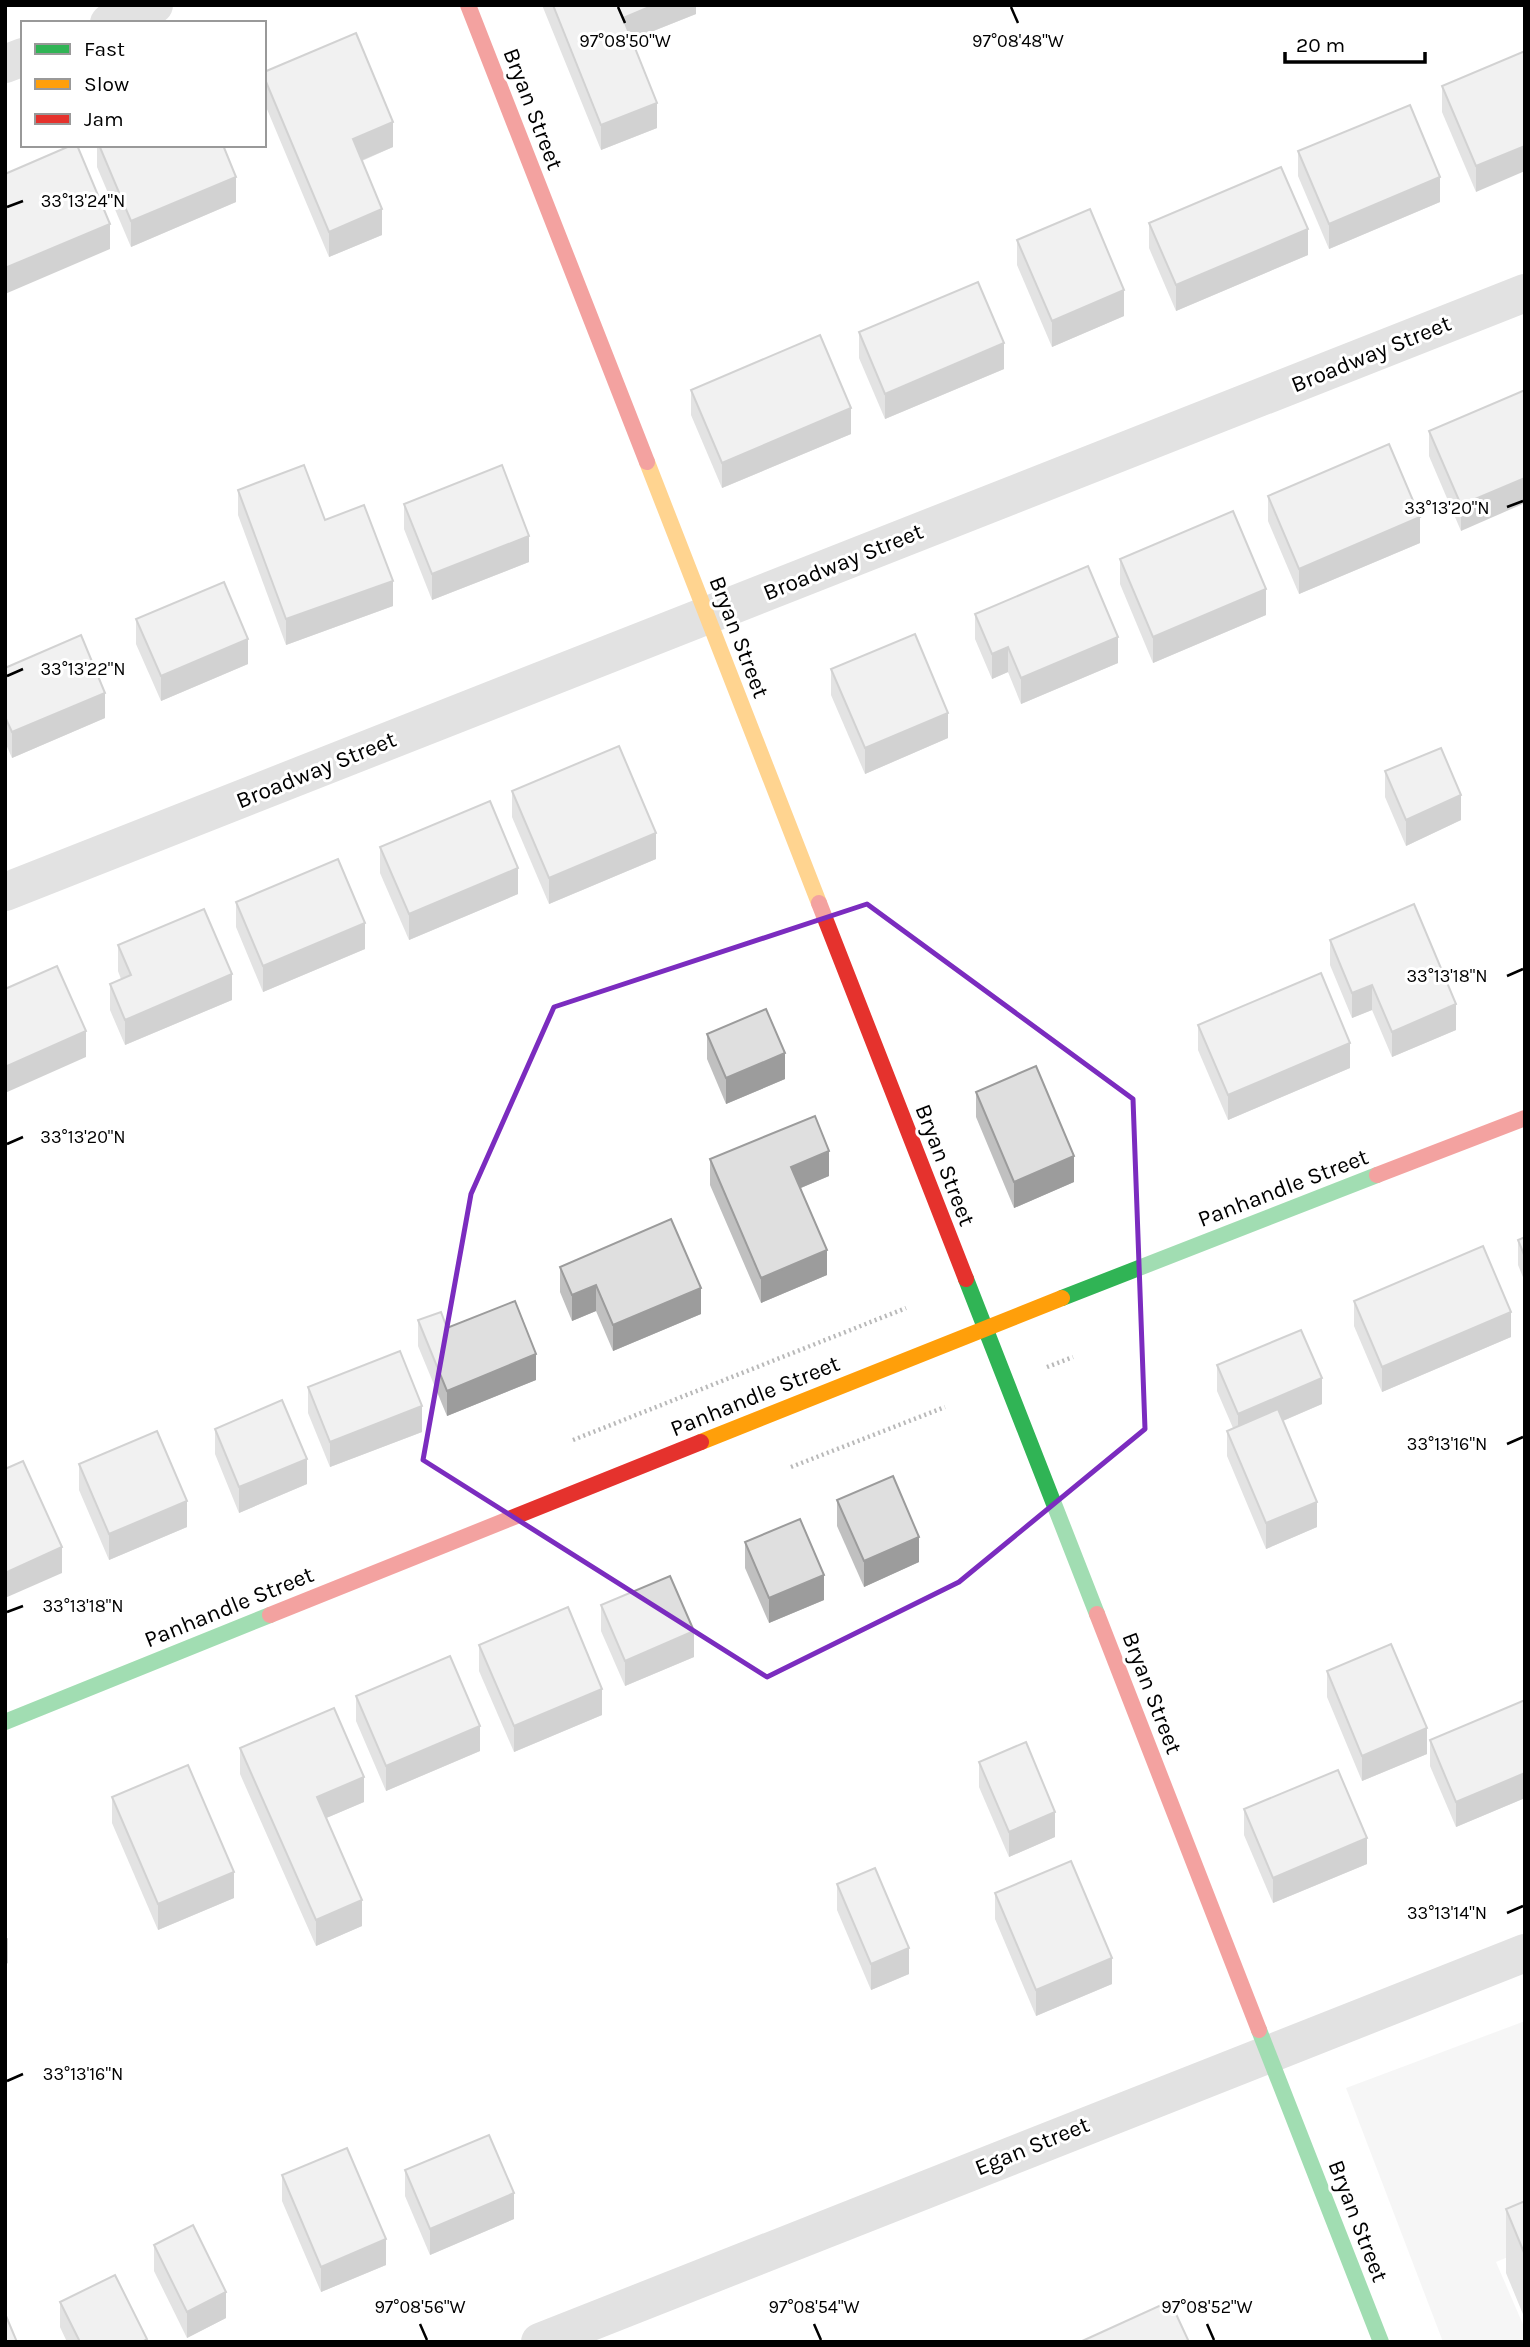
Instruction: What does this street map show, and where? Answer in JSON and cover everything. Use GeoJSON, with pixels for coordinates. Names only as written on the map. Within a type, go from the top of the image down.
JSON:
{"type":"FeatureCollection","features":[{"type":"Feature","properties":{"kind":"street"},"geometry":{"type":"LineString","coordinates":[[114,21],[153,5]]}},
{"type":"Feature","properties":{"kind":"street","name":"Bryan Street"},"geometry":{"type":"LineString","coordinates":[[467,5],[1381,2342]]}},
{"type":"Feature","properties":{"kind":"street","name":"Broadway Street"},"geometry":{"type":"LineString","coordinates":[[5,892],[1525,293]]}},
{"type":"Feature","properties":{"kind":"street","name":"Panhandle Street"},"geometry":{"type":"LineString","coordinates":[[5,1722],[984,1328],[1525,1118]]}},
{"type":"Feature","properties":{"kind":"street","name":"Egan Street"},"geometry":{"type":"LineString","coordinates":[[544,2341],[1268,2052],[1525,1953]]}},
{"type":"Feature","properties":{"kind":"path"},"geometry":{"type":"LineString","coordinates":[[573,1440],[906,1308]]}},
{"type":"Feature","properties":{"kind":"path"},"geometry":{"type":"LineString","coordinates":[[791,1467],[945,1407]]}},
{"type":"Feature","properties":{"kind":"highlighted area"},"geometry":{"type":"Polygon","coordinates":[[[867,904],[1133,1099],[1145,1429],[959,1582],[767,1677],[423,1460],[471,1194],[554,1007],[867,904]]]}},
{"type":"Feature","properties":{"kind":"shaded area"},"geometry":{"type":"Polygon","coordinates":[[[1525,2021],[1525,2250],[1496,2262],[1525,2329],[1525,2342],[1443,2342],[1346,2088],[1525,2021]]]}},
{"type":"Feature","properties":{"kind":"building"},"geometry":{"type":"Polygon","coordinates":[[[553,5],[654,5],[623,18],[657,103],[601,125],[553,5]]]}},
{"type":"Feature","properties":{"kind":"building"},"geometry":{"type":"Polygon","coordinates":[[[356,33],[393,122],[353,139],[382,209],[329,232],[266,82],[266,71],[356,33]]]}},
{"type":"Feature","properties":{"kind":"building"},"geometry":{"type":"Polygon","coordinates":[[[1525,51],[1525,146],[1476,166],[1442,86],[1525,51]]]}},
{"type":"Feature","properties":{"kind":"building"},"geometry":{"type":"Polygon","coordinates":[[[1410,105],[1440,177],[1329,224],[1298,151],[1410,105]]]}},
{"type":"Feature","properties":{"kind":"building"},"geometry":{"type":"Polygon","coordinates":[[[67,147],[78,147],[110,224],[5,268],[5,174],[67,147]]]}},
{"type":"Feature","properties":{"kind":"building"},"geometry":{"type":"Polygon","coordinates":[[[100,147],[224,147],[236,177],[131,221],[100,147]]]}},
{"type":"Feature","properties":{"kind":"building"},"geometry":{"type":"Polygon","coordinates":[[[1281,167],[1308,229],[1176,285],[1149,223],[1281,167]]]}},
{"type":"Feature","properties":{"kind":"building"},"geometry":{"type":"Polygon","coordinates":[[[1090,209],[1124,290],[1052,321],[1017,240],[1090,209]]]}},
{"type":"Feature","properties":{"kind":"building"},"geometry":{"type":"Polygon","coordinates":[[[978,282],[1004,343],[885,394],[859,332],[978,282]]]}},
{"type":"Feature","properties":{"kind":"building"},"geometry":{"type":"Polygon","coordinates":[[[820,335],[851,408],[722,463],[691,390],[820,335]]]}},
{"type":"Feature","properties":{"kind":"building"},"geometry":{"type":"Polygon","coordinates":[[[1525,390],[1525,478],[1461,505],[1429,431],[1525,390]]]}},
{"type":"Feature","properties":{"kind":"building"},"geometry":{"type":"Polygon","coordinates":[[[1389,444],[1420,517],[1299,569],[1268,496],[1389,444]]]}},
{"type":"Feature","properties":{"kind":"building"},"geometry":{"type":"Polygon","coordinates":[[[304,465],[325,520],[364,505],[393,581],[286,619],[238,490],[304,465]]]}},
{"type":"Feature","properties":{"kind":"building"},"geometry":{"type":"Polygon","coordinates":[[[502,465],[529,536],[432,574],[404,504],[502,465]]]}},
{"type":"Feature","properties":{"kind":"building"},"geometry":{"type":"Polygon","coordinates":[[[1233,511],[1266,589],[1153,637],[1120,559],[1233,511]]]}},
{"type":"Feature","properties":{"kind":"building"},"geometry":{"type":"Polygon","coordinates":[[[1088,566],[1118,637],[1021,678],[1008,647],[992,654],[975,614],[1088,566]]]}},
{"type":"Feature","properties":{"kind":"building"},"geometry":{"type":"Polygon","coordinates":[[[224,582],[248,639],[161,676],[136,619],[224,582]]]}},
{"type":"Feature","properties":{"kind":"building"},"geometry":{"type":"Polygon","coordinates":[[[915,634],[948,713],[865,748],[831,669],[915,634]]]}},
{"type":"Feature","properties":{"kind":"building"},"geometry":{"type":"Polygon","coordinates":[[[81,635],[105,693],[12,732],[5,717],[5,668],[81,635]]]}},
{"type":"Feature","properties":{"kind":"building"},"geometry":{"type":"Polygon","coordinates":[[[619,746],[656,833],[549,878],[512,791],[619,746]]]}},
{"type":"Feature","properties":{"kind":"building"},"geometry":{"type":"Polygon","coordinates":[[[1441,748],[1461,795],[1406,820],[1385,771],[1441,748]]]}},
{"type":"Feature","properties":{"kind":"building"},"geometry":{"type":"Polygon","coordinates":[[[490,801],[518,868],[409,914],[380,847],[490,801]]]}},
{"type":"Feature","properties":{"kind":"building"},"geometry":{"type":"Polygon","coordinates":[[[338,859],[365,923],[263,966],[236,902],[338,859]]]}},
{"type":"Feature","properties":{"kind":"building"},"geometry":{"type":"Polygon","coordinates":[[[1414,904],[1456,1004],[1392,1032],[1372,985],[1352,993],[1330,940],[1414,904]]]}},
{"type":"Feature","properties":{"kind":"building"},"geometry":{"type":"Polygon","coordinates":[[[204,909],[232,974],[125,1020],[110,984],[131,975],[118,945],[204,909]]]}},
{"type":"Feature","properties":{"kind":"building"},"geometry":{"type":"Polygon","coordinates":[[[57,966],[86,1031],[5,1067],[5,989],[57,966]]]}},
{"type":"Feature","properties":{"kind":"building"},"geometry":{"type":"Polygon","coordinates":[[[1321,973],[1350,1043],[1228,1095],[1198,1025],[1321,973]]]}},
{"type":"Feature","properties":{"kind":"building"},"geometry":{"type":"Polygon","coordinates":[[[766,1009],[785,1053],[726,1078],[707,1034],[766,1009]]]}},
{"type":"Feature","properties":{"kind":"building"},"geometry":{"type":"Polygon","coordinates":[[[1036,1066],[1074,1156],[1014,1182],[976,1092],[1036,1066]]]}},
{"type":"Feature","properties":{"kind":"building"},"geometry":{"type":"Polygon","coordinates":[[[815,1116],[829,1151],[791,1167],[827,1250],[761,1278],[710,1159],[815,1116]]]}},
{"type":"Feature","properties":{"kind":"building"},"geometry":{"type":"Polygon","coordinates":[[[671,1219],[701,1288],[613,1325],[596,1285],[572,1295],[560,1267],[671,1219]]]}},
{"type":"Feature","properties":{"kind":"building"},"geometry":{"type":"Polygon","coordinates":[[[1525,1237],[1525,1257],[1518,1240],[1525,1237]]]}},
{"type":"Feature","properties":{"kind":"building"},"geometry":{"type":"Polygon","coordinates":[[[1483,1246],[1511,1312],[1382,1367],[1354,1301],[1483,1246]]]}},
{"type":"Feature","properties":{"kind":"building"},"geometry":{"type":"Polygon","coordinates":[[[515,1301],[536,1354],[447,1391],[418,1320],[441,1312],[447,1328],[515,1301]]]}},
{"type":"Feature","properties":{"kind":"building"},"geometry":{"type":"Polygon","coordinates":[[[1301,1330],[1322,1378],[1238,1414],[1217,1365],[1301,1330]]]}},
{"type":"Feature","properties":{"kind":"building"},"geometry":{"type":"Polygon","coordinates":[[[400,1351],[422,1406],[330,1442],[308,1387],[400,1351]]]}},
{"type":"Feature","properties":{"kind":"building"},"geometry":{"type":"Polygon","coordinates":[[[282,1400],[307,1459],[239,1487],[215,1429],[282,1400]]]}},
{"type":"Feature","properties":{"kind":"building"},"geometry":{"type":"Polygon","coordinates":[[[1278,1409],[1317,1502],[1266,1523],[1227,1431],[1278,1409]]]}},
{"type":"Feature","properties":{"kind":"building"},"geometry":{"type":"Polygon","coordinates":[[[157,1431],[187,1501],[109,1534],[79,1464],[157,1431]]]}},
{"type":"Feature","properties":{"kind":"building"},"geometry":{"type":"Polygon","coordinates":[[[23,1461],[62,1547],[5,1573],[5,1469],[23,1461]]]}},
{"type":"Feature","properties":{"kind":"building"},"geometry":{"type":"Polygon","coordinates":[[[893,1476],[919,1537],[864,1561],[837,1500],[893,1476]]]}},
{"type":"Feature","properties":{"kind":"building"},"geometry":{"type":"Polygon","coordinates":[[[800,1519],[824,1575],[769,1598],[745,1542],[800,1519]]]}},
{"type":"Feature","properties":{"kind":"building"},"geometry":{"type":"Polygon","coordinates":[[[670,1576],[694,1631],[625,1661],[601,1605],[670,1576]]]}},
{"type":"Feature","properties":{"kind":"building"},"geometry":{"type":"Polygon","coordinates":[[[568,1607],[602,1689],[514,1726],[479,1645],[568,1607]]]}},
{"type":"Feature","properties":{"kind":"building"},"geometry":{"type":"Polygon","coordinates":[[[1391,1644],[1427,1728],[1362,1756],[1327,1671],[1391,1644]]]}},
{"type":"Feature","properties":{"kind":"building"},"geometry":{"type":"Polygon","coordinates":[[[450,1656],[480,1726],[386,1766],[356,1696],[450,1656]]]}},
{"type":"Feature","properties":{"kind":"building"},"geometry":{"type":"Polygon","coordinates":[[[1525,1700],[1525,1773],[1456,1802],[1430,1740],[1525,1700]]]}},
{"type":"Feature","properties":{"kind":"building"},"geometry":{"type":"Polygon","coordinates":[[[334,1708],[364,1777],[317,1797],[362,1900],[316,1920],[240,1748],[334,1708]]]}},
{"type":"Feature","properties":{"kind":"building"},"geometry":{"type":"Polygon","coordinates":[[[1026,1742],[1055,1812],[1009,1832],[979,1762],[1026,1742]]]}},
{"type":"Feature","properties":{"kind":"building"},"geometry":{"type":"Polygon","coordinates":[[[188,1765],[234,1872],[158,1904],[112,1797],[188,1765]]]}},
{"type":"Feature","properties":{"kind":"building"},"geometry":{"type":"Polygon","coordinates":[[[1338,1770],[1367,1838],[1273,1878],[1244,1809],[1338,1770]]]}},
{"type":"Feature","properties":{"kind":"building"},"geometry":{"type":"Polygon","coordinates":[[[1071,1861],[1112,1958],[1036,1990],[995,1893],[1071,1861]]]}},
{"type":"Feature","properties":{"kind":"building"},"geometry":{"type":"Polygon","coordinates":[[[875,1868],[909,1948],[871,1964],[837,1884],[875,1868]]]}},
{"type":"Feature","properties":{"kind":"building"},"geometry":{"type":"Polygon","coordinates":[[[489,2135],[514,2193],[430,2229],[405,2170],[489,2135]]]}},
{"type":"Feature","properties":{"kind":"building"},"geometry":{"type":"Polygon","coordinates":[[[347,2148],[386,2239],[321,2267],[282,2175],[347,2148]]]}},
{"type":"Feature","properties":{"kind":"building"},"geometry":{"type":"Polygon","coordinates":[[[1525,2201],[1525,2255],[1506,2209],[1525,2201]]]}},
{"type":"Feature","properties":{"kind":"building"},"geometry":{"type":"Polygon","coordinates":[[[193,2225],[226,2292],[187,2312],[154,2245],[193,2225]]]}},
{"type":"Feature","properties":{"kind":"building"},"geometry":{"type":"Polygon","coordinates":[[[115,2275],[147,2339],[142,2342],[80,2342],[60,2302],[115,2275]]]}},
{"type":"Feature","properties":{"kind":"building"},"geometry":{"type":"Polygon","coordinates":[[[1170,2301],[1189,2342],[1080,2342],[1170,2301]]]}},
{"type":"Feature","properties":{"kind":"building"},"geometry":{"type":"Polygon","coordinates":[[[6,2316],[17,2342],[5,2342],[6,2316]]]}},
{"type":"Feature","properties":{"kind":"traffic: fast"},"geometry":{"type":"LineString","coordinates":[[1062,1298],[1377,1175]]}},
{"type":"Feature","properties":{"kind":"traffic: fast"},"geometry":{"type":"LineString","coordinates":[[966,1279],[1097,1614]]}},
{"type":"Feature","properties":{"kind":"traffic: fast"},"geometry":{"type":"LineString","coordinates":[[5,1722],[270,1615]]}},
{"type":"Feature","properties":{"kind":"traffic: fast"},"geometry":{"type":"LineString","coordinates":[[1259,2030],[1381,2342]]}},
{"type":"Feature","properties":{"kind":"traffic: slow"},"geometry":{"type":"LineString","coordinates":[[647,462],[819,903]]}},
{"type":"Feature","properties":{"kind":"traffic: slow"},"geometry":{"type":"LineString","coordinates":[[701,1442],[1062,1298]]}},
{"type":"Feature","properties":{"kind":"traffic: jam"},"geometry":{"type":"LineString","coordinates":[[468,5],[647,462]]}},
{"type":"Feature","properties":{"kind":"traffic: jam"},"geometry":{"type":"LineString","coordinates":[[819,903],[966,1279]]}},
{"type":"Feature","properties":{"kind":"traffic: jam"},"geometry":{"type":"LineString","coordinates":[[1377,1175],[1525,1118]]}},
{"type":"Feature","properties":{"kind":"traffic: jam"},"geometry":{"type":"LineString","coordinates":[[270,1615],[701,1442]]}},
{"type":"Feature","properties":{"kind":"traffic: jam"},"geometry":{"type":"LineString","coordinates":[[1097,1614],[1259,2030]]}}]}
